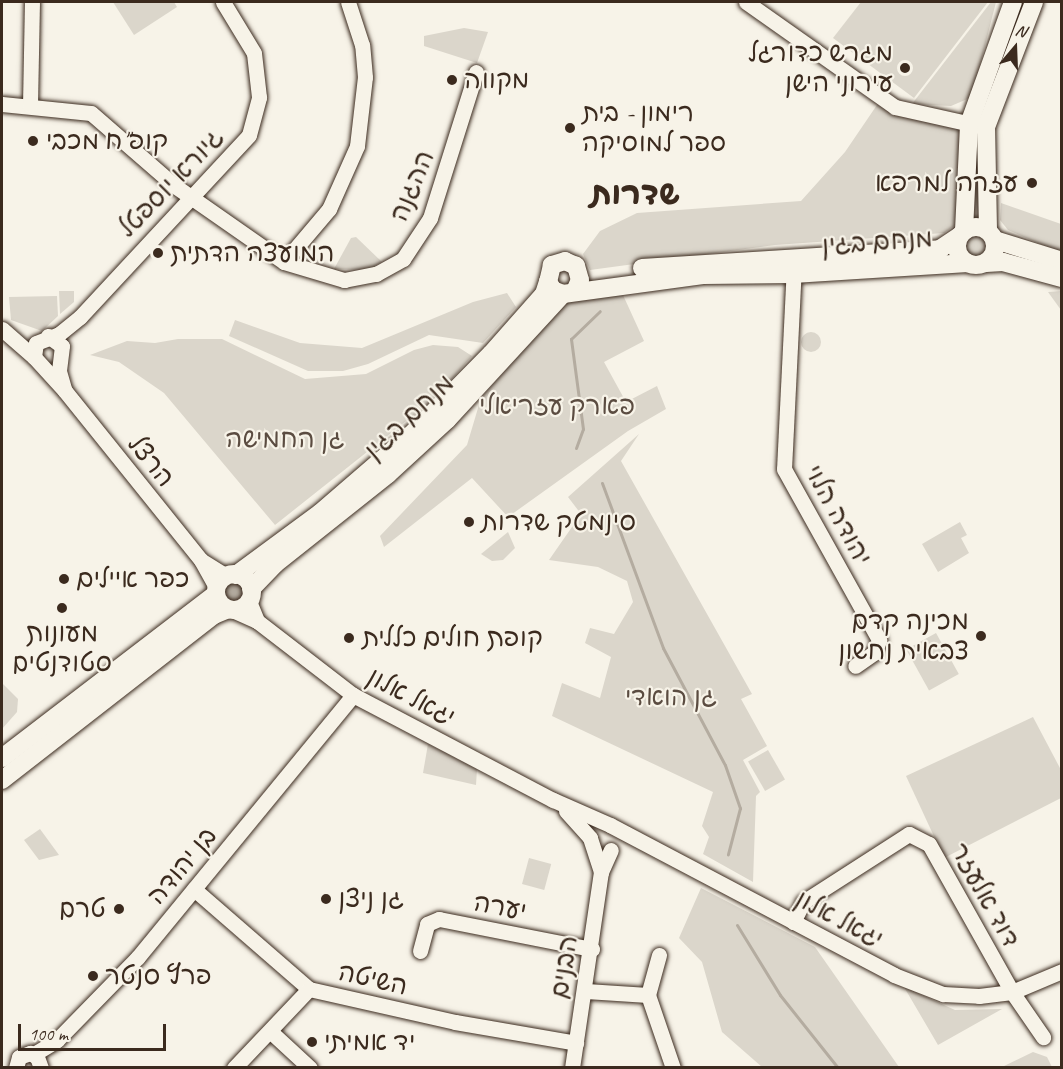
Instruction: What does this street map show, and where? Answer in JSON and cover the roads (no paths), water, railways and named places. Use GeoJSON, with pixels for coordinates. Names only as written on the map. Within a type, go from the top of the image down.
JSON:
{"type":"FeatureCollection","features":[{"type":"Feature","properties":{"kind":"main road"},"geometry":{"type":"LineString","coordinates":[[1013,2],[977,125],[958,252],[977,263],[994,254],[977,125],[1034,2]]}},
{"type":"Feature","properties":{"kind":"main road"},"geometry":{"type":"LineString","coordinates":[[962,233],[976,226],[991,235],[1062,261]]}},
{"type":"Feature","properties":{"kind":"main road","name":"מנחם בגין"},"geometry":{"type":"LineString","coordinates":[[580,272],[592,277],[696,262],[794,268],[940,249],[962,233]]}},
{"type":"Feature","properties":{"kind":"main road"},"geometry":{"type":"LineString","coordinates":[[569,261],[580,272],[569,292],[553,290],[548,282],[548,271],[557,262],[569,261]]}},
{"type":"Feature","properties":{"kind":"main road","name":"מנחם בגין"},"geometry":{"type":"LineString","coordinates":[[230,609],[250,595],[275,564],[388,474],[447,420],[569,292],[703,275],[794,268],[1003,262],[1062,278]]}},
{"type":"Feature","properties":{"kind":"main road","name":"מנחם בגין"},"geometry":{"type":"LineString","coordinates":[[2,758],[224,583],[320,513],[414,432],[491,354],[544,294],[548,282]]}},
{"type":"Feature","properties":{"kind":"main road"},"geometry":{"type":"LineString","coordinates":[[2,780],[214,615],[230,609],[224,583],[246,579],[250,595]]}},
{"type":"Feature","properties":{"kind":"street"},"geometry":{"type":"LineString","coordinates":[[30,105],[32,2]]}},
{"type":"Feature","properties":{"kind":"street","name":"גיורא יוספטל"},"geometry":{"type":"LineString","coordinates":[[46,337],[65,330],[80,317],[238,150],[257,113],[254,53],[223,2]]}},
{"type":"Feature","properties":{"kind":"street"},"geometry":{"type":"LineString","coordinates":[[284,262],[329,209],[357,146],[365,77],[363,45],[348,2]]}},
{"type":"Feature","properties":{"kind":"street"},"geometry":{"type":"LineString","coordinates":[[746,2],[895,107],[977,125]]}},
{"type":"Feature","properties":{"kind":"street","name":"ההגנה"},"geometry":{"type":"LineString","coordinates":[[2,104],[30,105],[91,113],[192,198],[284,262],[345,280],[376,274],[403,259],[430,218],[476,72]]}},
{"type":"Feature","properties":{"kind":"street","name":"יהודה הלוי"},"geometry":{"type":"LineString","coordinates":[[794,268],[784,469],[879,640],[875,652],[855,666]]}},
{"type":"Feature","properties":{"kind":"street","name":"גיורא יוספטל"},"geometry":{"type":"LineString","coordinates":[[62,357],[80,317]]}},
{"type":"Feature","properties":{"kind":"street","name":"הרצל"},"geometry":{"type":"LineString","coordinates":[[2,328],[37,360],[65,391],[201,561],[224,583]]}},
{"type":"Feature","properties":{"kind":"street","name":"הרצל"},"geometry":{"type":"LineString","coordinates":[[2,328],[46,337]]}},
{"type":"Feature","properties":{"kind":"street"},"geometry":{"type":"LineString","coordinates":[[62,357],[54,366],[37,360],[34,348],[46,337],[60,342],[62,357],[59,371],[65,391]]}},
{"type":"Feature","properties":{"kind":"street"},"geometry":{"type":"LineString","coordinates":[[250,595],[257,621]]}},
{"type":"Feature","properties":{"kind":"street","name":"יגאל אלון"},"geometry":{"type":"LineString","coordinates":[[230,609],[257,621],[353,695],[553,800],[654,848],[894,975],[934,991],[979,996],[1012,992],[1062,971]]}},
{"type":"Feature","properties":{"kind":"street","name":"בן יהודה"},"geometry":{"type":"LineString","coordinates":[[16,1068],[19,1057],[37,1061],[130,965],[353,695]]}},
{"type":"Feature","properties":{"kind":"street","name":"יגאל אלון"},"geometry":{"type":"LineString","coordinates":[[553,800],[592,842]]}},
{"type":"Feature","properties":{"kind":"street"},"geometry":{"type":"LineString","coordinates":[[609,826],[619,838],[613,849],[602,852],[592,842],[595,827],[609,826]]}},
{"type":"Feature","properties":{"kind":"street","name":"דוד אלעזר"},"geometry":{"type":"LineString","coordinates":[[793,922],[803,902],[909,834],[929,844],[1012,992]]}},
{"type":"Feature","properties":{"kind":"street","name":"הבנים"},"geometry":{"type":"LineString","coordinates":[[592,842],[601,872]]}},
{"type":"Feature","properties":{"kind":"street","name":"יגאל אלון"},"geometry":{"type":"LineString","coordinates":[[613,849],[654,848]]}},
{"type":"Feature","properties":{"kind":"street","name":"הבנים"},"geometry":{"type":"LineString","coordinates":[[572,1068],[586,991],[601,872],[613,849]]}},
{"type":"Feature","properties":{"kind":"street","name":"השיטה"},"geometry":{"type":"LineString","coordinates":[[194,890],[309,988],[455,1022],[576,1043]]}},
{"type":"Feature","properties":{"kind":"street","name":"יערה"},"geometry":{"type":"LineString","coordinates":[[420,951],[427,924],[439,919],[592,949]]}},
{"type":"Feature","properties":{"kind":"street"},"geometry":{"type":"LineString","coordinates":[[659,955],[648,995],[673,1068]]}},
{"type":"Feature","properties":{"kind":"street"},"geometry":{"type":"LineString","coordinates":[[234,1068],[271,1032],[309,988]]}},
{"type":"Feature","properties":{"kind":"street"},"geometry":{"type":"LineString","coordinates":[[586,991],[648,995]]}},
{"type":"Feature","properties":{"kind":"street"},"geometry":{"type":"LineString","coordinates":[[1012,992],[1042,1037]]}},
{"type":"Feature","properties":{"kind":"street"},"geometry":{"type":"LineString","coordinates":[[271,1032],[310,1068]]}},
{"type":"Feature","properties":{"kind":"waterway"},"geometry":{"type":"LineString","coordinates":[[576,448],[583,429],[571,339],[600,311]]}},
{"type":"Feature","properties":{"kind":"waterway"},"geometry":{"type":"LineString","coordinates":[[602,483],[663,648],[725,765],[740,808],[728,854]]}},
{"type":"Feature","properties":{"kind":"waterway"},"geometry":{"type":"LineString","coordinates":[[737,925],[780,995],[838,1068]]}},
{"type":"Feature","properties":{"kind":"place","name":"מגרש כדורגל עירוני הישן"},"geometry":{"type":"Point","coordinates":[905,68]}},
{"type":"Feature","properties":{"kind":"place","name":"מקווה"},"geometry":{"type":"Point","coordinates":[452,80]}},
{"type":"Feature","properties":{"kind":"place","name":"רימון - בית ספר למוסיקה"},"geometry":{"type":"Point","coordinates":[570,128]}},
{"type":"Feature","properties":{"kind":"place","name":"קופ\"ח מכבי"},"geometry":{"type":"Point","coordinates":[33,141]}},
{"type":"Feature","properties":{"kind":"place","name":"עזרה למרפא"},"geometry":{"type":"Point","coordinates":[1032,183]}},
{"type":"Feature","properties":{"kind":"place","name":"המועצה הדתית"},"geometry":{"type":"Point","coordinates":[158,253]}},
{"type":"Feature","properties":{"kind":"place","name":"סינמטק שדרות"},"geometry":{"type":"Point","coordinates":[469,522]}},
{"type":"Feature","properties":{"kind":"place","name":"כפר איילים"},"geometry":{"type":"Point","coordinates":[64,579]}},
{"type":"Feature","properties":{"kind":"place","name":"מעונות סטודנטים"},"geometry":{"type":"Point","coordinates":[62,608]}},
{"type":"Feature","properties":{"kind":"place","name":"מכינה קדם צבאית נחשון"},"geometry":{"type":"Point","coordinates":[981,636]}},
{"type":"Feature","properties":{"kind":"place","name":"קופת חולים כללית"},"geometry":{"type":"Point","coordinates":[349,638]}},
{"type":"Feature","properties":{"kind":"place","name":"גן ניצן"},"geometry":{"type":"Point","coordinates":[326,899]}},
{"type":"Feature","properties":{"kind":"place","name":"טרם"},"geometry":{"type":"Point","coordinates":[119,909]}},
{"type":"Feature","properties":{"kind":"place","name":"פרץ סנטר"},"geometry":{"type":"Point","coordinates":[93,976]}},
{"type":"Feature","properties":{"kind":"place","name":"יד אמיתי"},"geometry":{"type":"Point","coordinates":[312,1042]}},
{"type":"Feature","properties":{"kind":"district","name":"שדרות"},"geometry":{"type":"Point","coordinates":[635,194]}},
{"type":"Feature","properties":{"kind":"park label","name":"פארק עזריאלי"},"geometry":{"type":"Point","coordinates":[557,406]}},
{"type":"Feature","properties":{"kind":"park label","name":"גן החמישה"},"geometry":{"type":"Point","coordinates":[285,439]}},
{"type":"Feature","properties":{"kind":"park label","name":"גן הואדי"},"geometry":{"type":"Point","coordinates":[671,697]}}]}
